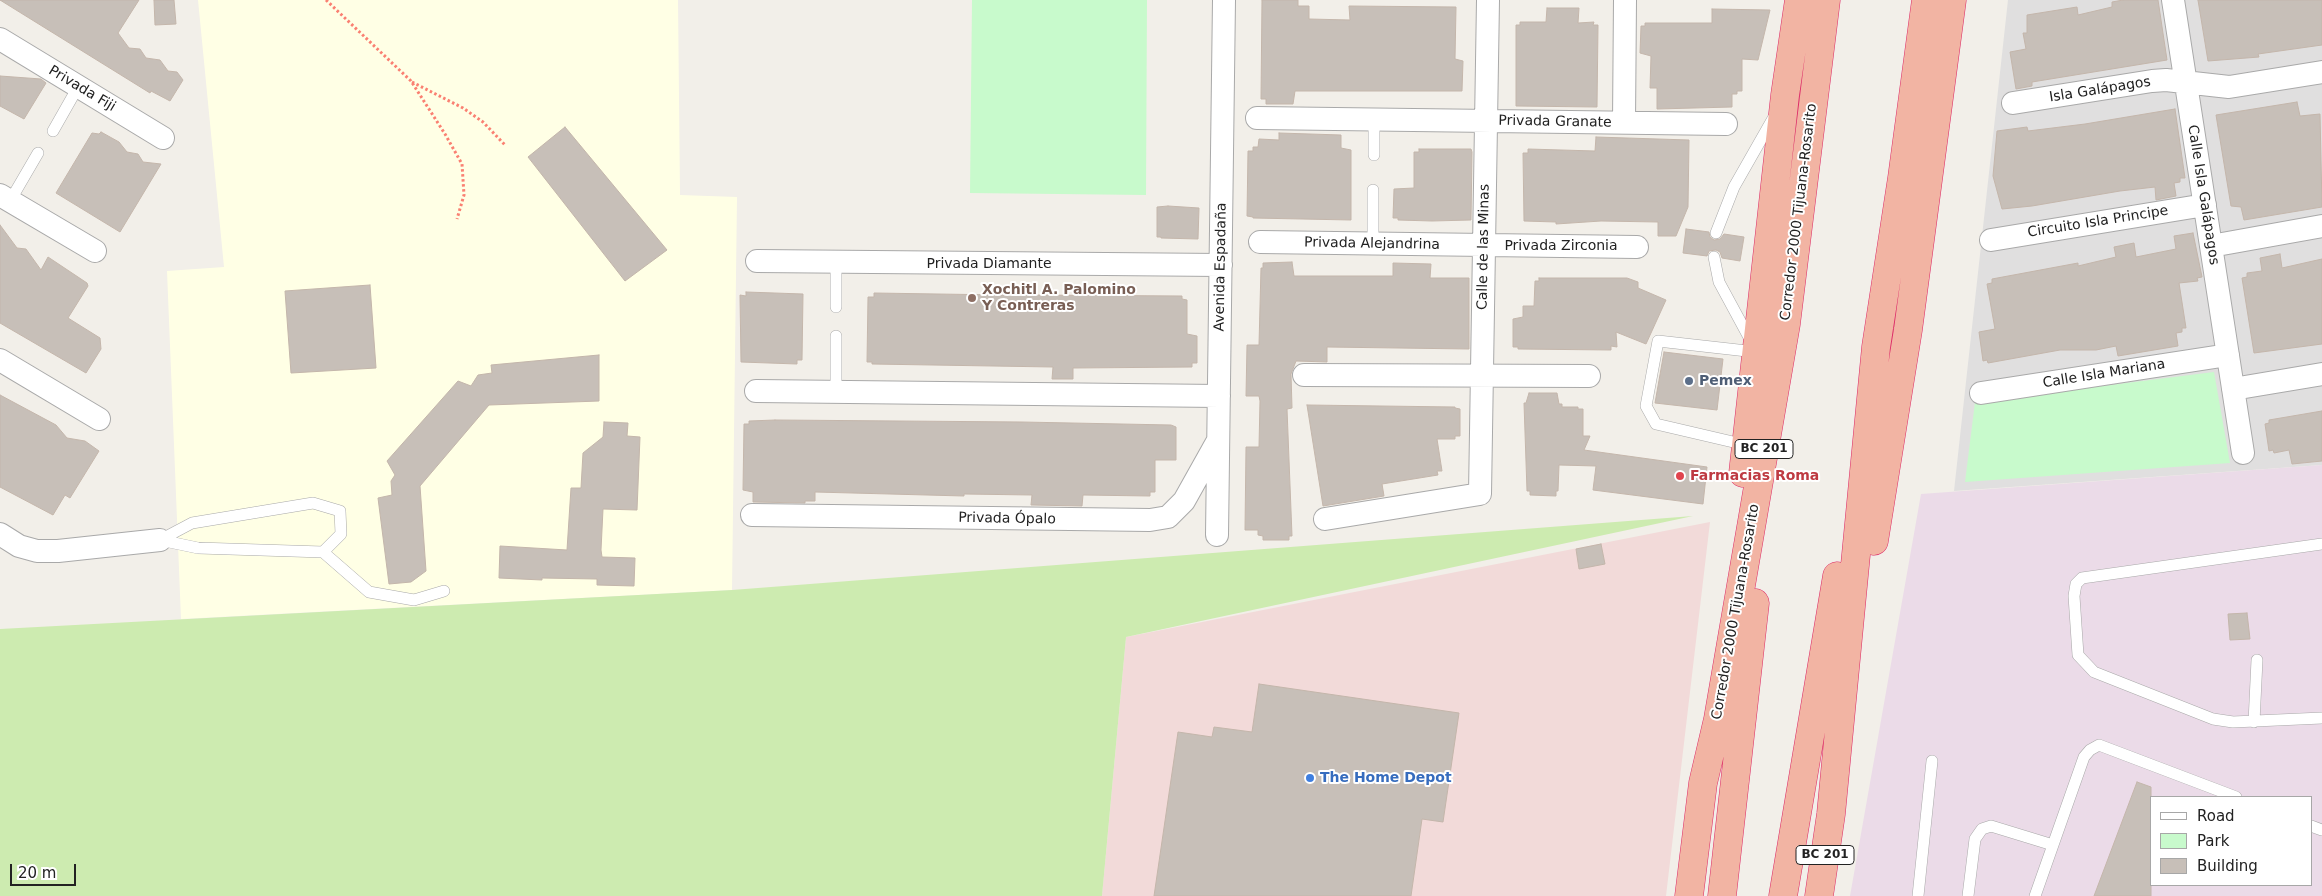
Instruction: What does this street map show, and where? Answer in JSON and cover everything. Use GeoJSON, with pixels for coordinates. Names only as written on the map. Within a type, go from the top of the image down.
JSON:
{"type":"FeatureCollection","features":[{"type":"Feature","properties":{"kind":"highway"},"geometry":{"type":"LineString","coordinates":[[1704,783],[1715,676],[1746,445],[1785,96],[1799,0]]}},
{"type":"Feature","properties":{"kind":"highway","name":"Corredor 2000 Tijuana-Rosarito"},"geometry":{"type":"LineString","coordinates":[[1689,896],[1704,783],[1718,718],[1786,324],[1826,0]]}},
{"type":"Feature","properties":{"kind":"highway","name":"BC 201"},"geometry":{"type":"LineString","coordinates":[[1819,896],[1831,814],[1876,347],[1902,178],[1926,0]]}},
{"type":"Feature","properties":{"kind":"highway"},"geometry":{"type":"LineString","coordinates":[[1831,814],[1908,330],[1952,0]]}},
{"type":"Feature","properties":{"kind":"highway"},"geometry":{"type":"LineString","coordinates":[[1722,896],[1786,324]]}},
{"type":"Feature","properties":{"kind":"highway"},"geometry":{"type":"LineString","coordinates":[[1783,896],[1876,347]]}},
{"type":"Feature","properties":{"kind":"street","name":"Avenida Espadaña"},"geometry":{"type":"LineString","coordinates":[[1217,535],[1224,0]]}},
{"type":"Feature","properties":{"kind":"street","name":"Calle de las Minas"},"geometry":{"type":"LineString","coordinates":[[1325,519],[1480,494],[1488,0]]}},
{"type":"Feature","properties":{"kind":"street","name":"Privada Granate"},"geometry":{"type":"LineString","coordinates":[[1624,122],[1625,0]]}},
{"type":"Feature","properties":{"kind":"street","name":"Calle Isla Galápagos"},"geometry":{"type":"LineString","coordinates":[[2173,0],[2243,453]]}},
{"type":"Feature","properties":{"kind":"street","name":"Privada Fiji"},"geometry":{"type":"LineString","coordinates":[[0,39],[163,138]]}},
{"type":"Feature","properties":{"kind":"street","name":"Isla Galápagos"},"geometry":{"type":"LineString","coordinates":[[2013,104],[2152,81],[2166,80],[2186,84],[2230,87],[2322,72]]}},
{"type":"Feature","properties":{"kind":"street","name":"Privada Granate"},"geometry":{"type":"LineString","coordinates":[[1257,118],[1726,124]]}},
{"type":"Feature","properties":{"kind":"street"},"geometry":{"type":"LineString","coordinates":[[5,198],[95,251]]}},
{"type":"Feature","properties":{"kind":"street","name":"Circuito Isla Principe"},"geometry":{"type":"LineString","coordinates":[[1991,240],[2205,205]]}},
{"type":"Feature","properties":{"kind":"street"},"geometry":{"type":"LineString","coordinates":[[2211,246],[2322,226]]}},
{"type":"Feature","properties":{"kind":"street","name":"Privada Alejandrina"},"geometry":{"type":"LineString","coordinates":[[1260,242],[1484,246]]}},
{"type":"Feature","properties":{"kind":"street","name":"Privada Zirconia"},"geometry":{"type":"LineString","coordinates":[[1484,246],[1637,247]]}},
{"type":"Feature","properties":{"kind":"street","name":"Privada Diamante"},"geometry":{"type":"LineString","coordinates":[[758,261],[1221,266]]}},
{"type":"Feature","properties":{"kind":"street","name":"Calle Isla Mariana"},"geometry":{"type":"LineString","coordinates":[[1981,393],[2228,355]]}},
{"type":"Feature","properties":{"kind":"street"},"geometry":{"type":"LineString","coordinates":[[0,360],[99,419]]}},
{"type":"Feature","properties":{"kind":"street"},"geometry":{"type":"LineString","coordinates":[[2233,389],[2322,374]]}},
{"type":"Feature","properties":{"kind":"street"},"geometry":{"type":"LineString","coordinates":[[1304,375],[1589,376]]}},
{"type":"Feature","properties":{"kind":"street"},"geometry":{"type":"LineString","coordinates":[[756,391],[1219,396]]}},
{"type":"Feature","properties":{"kind":"street","name":"Privada Ópalo"},"geometry":{"type":"LineString","coordinates":[[752,515],[1150,520],[1168,517],[1184,501],[1219,439]]}},
{"type":"Feature","properties":{"kind":"street"},"geometry":{"type":"LineString","coordinates":[[0,534],[19,546],[37,551],[58,551],[160,540]]}},
{"type":"Feature","properties":{"kind":"lane"},"geometry":{"type":"LineString","coordinates":[[53,131],[78,86]]}},
{"type":"Feature","properties":{"kind":"lane"},"geometry":{"type":"LineString","coordinates":[[1716,233],[1734,187],[1785,96]]}},
{"type":"Feature","properties":{"kind":"lane"},"geometry":{"type":"LineString","coordinates":[[1374,120],[1374,155]]}},
{"type":"Feature","properties":{"kind":"lane"},"geometry":{"type":"LineString","coordinates":[[5,198],[38,153]]}},
{"type":"Feature","properties":{"kind":"lane"},"geometry":{"type":"LineString","coordinates":[[1373,190],[1373,244]]}},
{"type":"Feature","properties":{"kind":"lane"},"geometry":{"type":"LineString","coordinates":[[1714,257],[1719,282],[1756,352]]}},
{"type":"Feature","properties":{"kind":"lane"},"geometry":{"type":"LineString","coordinates":[[836,262],[836,307]]}},
{"type":"Feature","properties":{"kind":"lane"},"geometry":{"type":"LineString","coordinates":[[836,336],[836,392]]}},
{"type":"Feature","properties":{"kind":"lane"},"geometry":{"type":"LineString","coordinates":[[1746,445],[1656,424],[1646,406],[1658,341],[1756,352]]}},
{"type":"Feature","properties":{"kind":"lane"},"geometry":{"type":"LineString","coordinates":[[160,540],[192,523],[314,502],[340,511],[341,534],[323,552]]}},
{"type":"Feature","properties":{"kind":"lane"},"geometry":{"type":"LineString","coordinates":[[160,540],[198,548],[323,552],[369,592],[414,600],[444,591]]}},
{"type":"Feature","properties":{"kind":"lane"},"geometry":{"type":"LineString","coordinates":[[2322,544],[2082,578],[2076,584],[2074,596],[2078,655],[2094,672],[2213,720],[2254,722],[2322,718]]}},
{"type":"Feature","properties":{"kind":"lane"},"geometry":{"type":"LineString","coordinates":[[2254,722],[2257,660]]}},
{"type":"Feature","properties":{"kind":"lane"},"geometry":{"type":"LineString","coordinates":[[2035,896],[2084,757],[2090,750],[2099,745],[2233,796]]}},
{"type":"Feature","properties":{"kind":"lane"},"geometry":{"type":"LineString","coordinates":[[1918,896],[1932,761]]}},
{"type":"Feature","properties":{"kind":"lane"},"geometry":{"type":"LineString","coordinates":[[1968,896],[1975,839],[1982,829],[1991,826],[2053,845]]}},
{"type":"Feature","properties":{"kind":"path"},"geometry":{"type":"LineString","coordinates":[[326,0],[411,81],[445,134],[462,164],[464,195],[458,219]]}},
{"type":"Feature","properties":{"kind":"path"},"geometry":{"type":"LineString","coordinates":[[411,81],[463,108],[483,122],[505,145]]}},
{"type":"Feature","properties":{"kind":"shaded area"},"geometry":{"type":"Polygon","coordinates":[[[198,0],[678,0],[680,195],[737,197],[732,590],[181,619],[167,271],[224,267],[198,0]]]}},
{"type":"Feature","properties":{"kind":"shaded area"},"geometry":{"type":"Polygon","coordinates":[[[2008,0],[2322,0],[2322,465],[1954,491],[2008,0]]]}},
{"type":"Feature","properties":{"kind":"shaded area"},"geometry":{"type":"Polygon","coordinates":[[[2322,465],[2322,896],[1850,896],[1921,494],[2322,465]]]}},
{"type":"Feature","properties":{"kind":"shaded area"},"geometry":{"type":"Polygon","coordinates":[[[1710,522],[1666,896],[1102,896],[1126,637],[1710,522]]]}},
{"type":"Feature","properties":{"kind":"green space"},"geometry":{"type":"Polygon","coordinates":[[[972,0],[1147,0],[1146,195],[970,193],[972,0]]]}},
{"type":"Feature","properties":{"kind":"green space"},"geometry":{"type":"Polygon","coordinates":[[[2214,372],[2230,463],[1965,482],[1975,402],[2214,372]]]}},
{"type":"Feature","properties":{"kind":"green space"},"geometry":{"type":"Polygon","coordinates":[[[1693,516],[1126,637],[1102,896],[0,896],[0,629],[732,590],[1693,516]]]}},
{"type":"Feature","properties":{"kind":"building"},"geometry":{"type":"Polygon","coordinates":[[[0,0],[139,0],[118,33],[129,48],[140,49],[146,58],[160,60],[168,71],[177,72],[183,80],[170,101],[151,91],[150,93],[0,0]]]}},
{"type":"Feature","properties":{"kind":"building"},"geometry":{"type":"Polygon","coordinates":[[[154,0],[174,0],[176,24],[155,25],[154,0]]]}},
{"type":"Feature","properties":{"kind":"building"},"geometry":{"type":"Polygon","coordinates":[[[1262,0],[1298,0],[1298,6],[1309,6],[1309,19],[1350,20],[1349,6],[1456,7],[1455,59],[1463,61],[1462,91],[1295,91],[1293,104],[1266,104],[1266,99],[1261,99],[1262,0]]]}},
{"type":"Feature","properties":{"kind":"building"},"geometry":{"type":"Polygon","coordinates":[[[2123,0],[2158,0],[2167,60],[2032,82],[2032,86],[2016,89],[2010,52],[2026,49],[2023,33],[2027,33],[2027,15],[2077,7],[2078,15],[2112,7],[2112,2],[2123,0]]]}},
{"type":"Feature","properties":{"kind":"building"},"geometry":{"type":"Polygon","coordinates":[[[2198,0],[2322,0],[2322,45],[2258,54],[2259,57],[2208,61],[2198,0]]]}},
{"type":"Feature","properties":{"kind":"building"},"geometry":{"type":"Polygon","coordinates":[[[1547,8],[1579,8],[1578,23],[1594,22],[1593,25],[1598,25],[1597,107],[1516,106],[1516,25],[1520,25],[1520,22],[1546,22],[1547,8]]]}},
{"type":"Feature","properties":{"kind":"building"},"geometry":{"type":"Polygon","coordinates":[[[1712,9],[1770,10],[1758,60],[1742,59],[1742,91],[1732,94],[1732,107],[1657,109],[1657,88],[1650,88],[1651,56],[1640,53],[1641,26],[1645,26],[1645,23],[1712,23],[1712,9]]]}},
{"type":"Feature","properties":{"kind":"building"},"geometry":{"type":"Polygon","coordinates":[[[0,76],[41,79],[46,83],[24,119],[0,106],[0,76]]]}},
{"type":"Feature","properties":{"kind":"building"},"geometry":{"type":"Polygon","coordinates":[[[2297,102],[2300,116],[2320,114],[2322,207],[2244,220],[2241,207],[2231,206],[2216,115],[2297,102]]]}},
{"type":"Feature","properties":{"kind":"building"},"geometry":{"type":"Polygon","coordinates":[[[2175,109],[2185,178],[2180,178],[2180,182],[2174,183],[2176,196],[2156,200],[2155,187],[2002,209],[1993,176],[1997,131],[2027,127],[2028,131],[2085,124],[2175,109]]]}},
{"type":"Feature","properties":{"kind":"building"},"geometry":{"type":"Polygon","coordinates":[[[565,127],[667,250],[625,281],[528,157],[565,127]]]}},
{"type":"Feature","properties":{"kind":"building"},"geometry":{"type":"Polygon","coordinates":[[[101,132],[119,142],[127,152],[138,154],[143,162],[161,164],[120,232],[56,193],[92,133],[99,134],[101,132]]]}},
{"type":"Feature","properties":{"kind":"building"},"geometry":{"type":"Polygon","coordinates":[[[1279,133],[1341,135],[1341,148],[1351,150],[1351,220],[1253,218],[1247,216],[1248,151],[1253,151],[1253,147],[1258,147],[1259,139],[1279,140],[1279,133]]]}},
{"type":"Feature","properties":{"kind":"building"},"geometry":{"type":"Polygon","coordinates":[[[1596,137],[1689,140],[1688,207],[1676,236],[1658,236],[1658,222],[1601,221],[1556,224],[1556,222],[1524,221],[1523,153],[1528,153],[1528,149],[1595,151],[1596,137]]]}},
{"type":"Feature","properties":{"kind":"building"},"geometry":{"type":"Polygon","coordinates":[[[1419,149],[1471,149],[1471,220],[1432,221],[1398,220],[1398,218],[1393,218],[1394,189],[1414,188],[1414,152],[1419,152],[1419,149]]]}},
{"type":"Feature","properties":{"kind":"building"},"geometry":{"type":"Polygon","coordinates":[[[1157,207],[1199,208],[1198,239],[1157,237],[1157,207]]]}},
{"type":"Feature","properties":{"kind":"building"},"geometry":{"type":"Polygon","coordinates":[[[0,225],[17,248],[26,249],[41,270],[48,257],[87,283],[88,286],[68,318],[100,338],[101,349],[86,373],[0,323],[0,225]]]}},
{"type":"Feature","properties":{"kind":"building"},"geometry":{"type":"Polygon","coordinates":[[[1686,229],[1709,232],[1710,237],[1714,240],[1720,239],[1724,234],[1744,237],[1740,261],[1722,258],[1720,252],[1716,250],[1709,251],[1707,256],[1683,253],[1686,229]]]}},
{"type":"Feature","properties":{"kind":"building"},"geometry":{"type":"Polygon","coordinates":[[[2193,233],[2202,277],[2197,278],[2198,281],[2179,283],[2186,328],[2182,328],[2182,332],[2176,333],[2178,346],[2118,356],[2116,346],[2096,350],[2060,350],[1988,363],[1987,360],[1983,361],[1979,332],[1995,329],[1987,284],[1992,283],[1992,279],[2078,263],[2078,266],[2116,257],[2114,247],[2134,243],[2136,257],[2176,249],[2174,236],[2193,233]]]}},
{"type":"Feature","properties":{"kind":"building"},"geometry":{"type":"Polygon","coordinates":[[[2280,254],[2282,268],[2322,259],[2322,344],[2254,353],[2242,278],[2247,277],[2247,273],[2262,271],[2260,258],[2280,254]]]}},
{"type":"Feature","properties":{"kind":"building"},"geometry":{"type":"Polygon","coordinates":[[[1292,262],[1294,276],[1393,276],[1393,263],[1431,264],[1430,278],[1469,278],[1469,349],[1327,347],[1327,362],[1296,361],[1291,374],[1292,408],[1287,409],[1292,536],[1289,536],[1289,540],[1263,540],[1263,536],[1258,535],[1258,530],[1245,530],[1246,447],[1259,447],[1260,401],[1259,396],[1246,396],[1247,345],[1259,345],[1261,268],[1263,268],[1263,263],[1292,262]]]}},
{"type":"Feature","properties":{"kind":"building"},"geometry":{"type":"Polygon","coordinates":[[[1539,278],[1627,278],[1638,282],[1638,288],[1666,300],[1646,344],[1616,332],[1617,347],[1611,346],[1611,350],[1518,349],[1518,347],[1513,347],[1513,319],[1523,317],[1523,306],[1534,306],[1535,281],[1539,281],[1539,278]]]}},
{"type":"Feature","properties":{"kind":"building"},"geometry":{"type":"Polygon","coordinates":[[[370,285],[376,368],[291,373],[285,291],[370,285]]]}},
{"type":"Feature","properties":{"kind":"building"},"geometry":{"type":"Polygon","coordinates":[[[746,292],[803,294],[802,360],[797,360],[797,364],[741,362],[740,295],[746,296],[746,292]]]}},
{"type":"Feature","properties":{"kind":"building"},"geometry":{"type":"Polygon","coordinates":[[[1033,292],[1033,295],[1182,296],[1182,299],[1187,300],[1187,334],[1197,336],[1197,363],[1192,363],[1192,367],[1073,368],[1073,379],[1052,379],[1053,367],[872,364],[872,362],[867,362],[868,297],[874,297],[874,293],[1002,295],[1033,292]]]}},
{"type":"Feature","properties":{"kind":"building","name":"Pemex"},"geometry":{"type":"Polygon","coordinates":[[[1664,352],[1723,359],[1717,410],[1655,403],[1664,352]]]}},
{"type":"Feature","properties":{"kind":"building"},"geometry":{"type":"Polygon","coordinates":[[[599,355],[599,401],[489,405],[420,486],[426,571],[411,582],[389,584],[378,498],[392,495],[391,481],[395,475],[387,461],[458,381],[471,386],[478,375],[492,373],[491,365],[599,355]]]}},
{"type":"Feature","properties":{"kind":"building"},"geometry":{"type":"Polygon","coordinates":[[[1529,393],[1557,393],[1559,404],[1562,404],[1562,407],[1578,407],[1578,409],[1583,409],[1583,436],[1590,436],[1584,450],[1707,467],[1703,504],[1593,490],[1596,466],[1559,465],[1558,491],[1556,491],[1556,496],[1530,495],[1530,491],[1527,491],[1524,403],[1526,403],[1529,393]]]}},
{"type":"Feature","properties":{"kind":"building"},"geometry":{"type":"Polygon","coordinates":[[[0,395],[56,425],[67,438],[85,441],[99,451],[70,498],[65,495],[53,515],[0,487],[0,395]]]}},
{"type":"Feature","properties":{"kind":"building"},"geometry":{"type":"Polygon","coordinates":[[[1307,405],[1455,407],[1460,409],[1460,436],[1455,436],[1455,439],[1437,439],[1442,471],[1437,471],[1438,475],[1382,484],[1384,496],[1323,506],[1307,405]]]}},
{"type":"Feature","properties":{"kind":"building"},"geometry":{"type":"Polygon","coordinates":[[[2322,411],[2322,461],[2292,464],[2289,450],[2274,453],[2273,450],[2269,451],[2265,424],[2269,423],[2269,420],[2322,411]]]}},
{"type":"Feature","properties":{"kind":"building"},"geometry":{"type":"Polygon","coordinates":[[[749,421],[1171,425],[1176,427],[1176,460],[1155,460],[1155,492],[1150,492],[1150,496],[1083,495],[1082,506],[1031,505],[1032,495],[964,494],[964,496],[815,492],[815,501],[805,501],[805,503],[753,502],[753,492],[743,490],[744,424],[749,424],[749,421]]]}},
{"type":"Feature","properties":{"kind":"building"},"geometry":{"type":"Polygon","coordinates":[[[604,422],[628,423],[627,436],[640,437],[637,510],[603,509],[601,550],[602,557],[635,558],[634,586],[597,585],[597,579],[542,578],[542,580],[499,578],[500,546],[567,550],[571,488],[581,488],[583,453],[603,437],[604,422]]]}},
{"type":"Feature","properties":{"kind":"building"},"geometry":{"type":"Polygon","coordinates":[[[1601,544],[1605,564],[1579,569],[1576,549],[1601,544]]]}},
{"type":"Feature","properties":{"kind":"building"},"geometry":{"type":"Polygon","coordinates":[[[2247,613],[2250,639],[2230,640],[2228,614],[2247,613]]]}},
{"type":"Feature","properties":{"kind":"building","name":"The Home Depot"},"geometry":{"type":"Polygon","coordinates":[[[1259,684],[1459,713],[1443,822],[1422,819],[1411,896],[1154,896],[1178,732],[1212,737],[1214,727],[1252,732],[1259,684]]]}},
{"type":"Feature","properties":{"kind":"building"},"geometry":{"type":"Polygon","coordinates":[[[2137,782],[2151,787],[2151,896],[2094,896],[2137,782]]]}},
{"type":"Feature","properties":{"kind":"place","name":"Xochitl A. Palomino Y Contreras"},"geometry":{"type":"Point","coordinates":[972,298]}},
{"type":"Feature","properties":{"kind":"place","name":"Pemex"},"geometry":{"type":"Point","coordinates":[1689,381]}},
{"type":"Feature","properties":{"kind":"place","name":"Farmacias Roma"},"geometry":{"type":"Point","coordinates":[1680,476]}},
{"type":"Feature","properties":{"kind":"place","name":"The Home Depot"},"geometry":{"type":"Point","coordinates":[1310,778]}}]}
